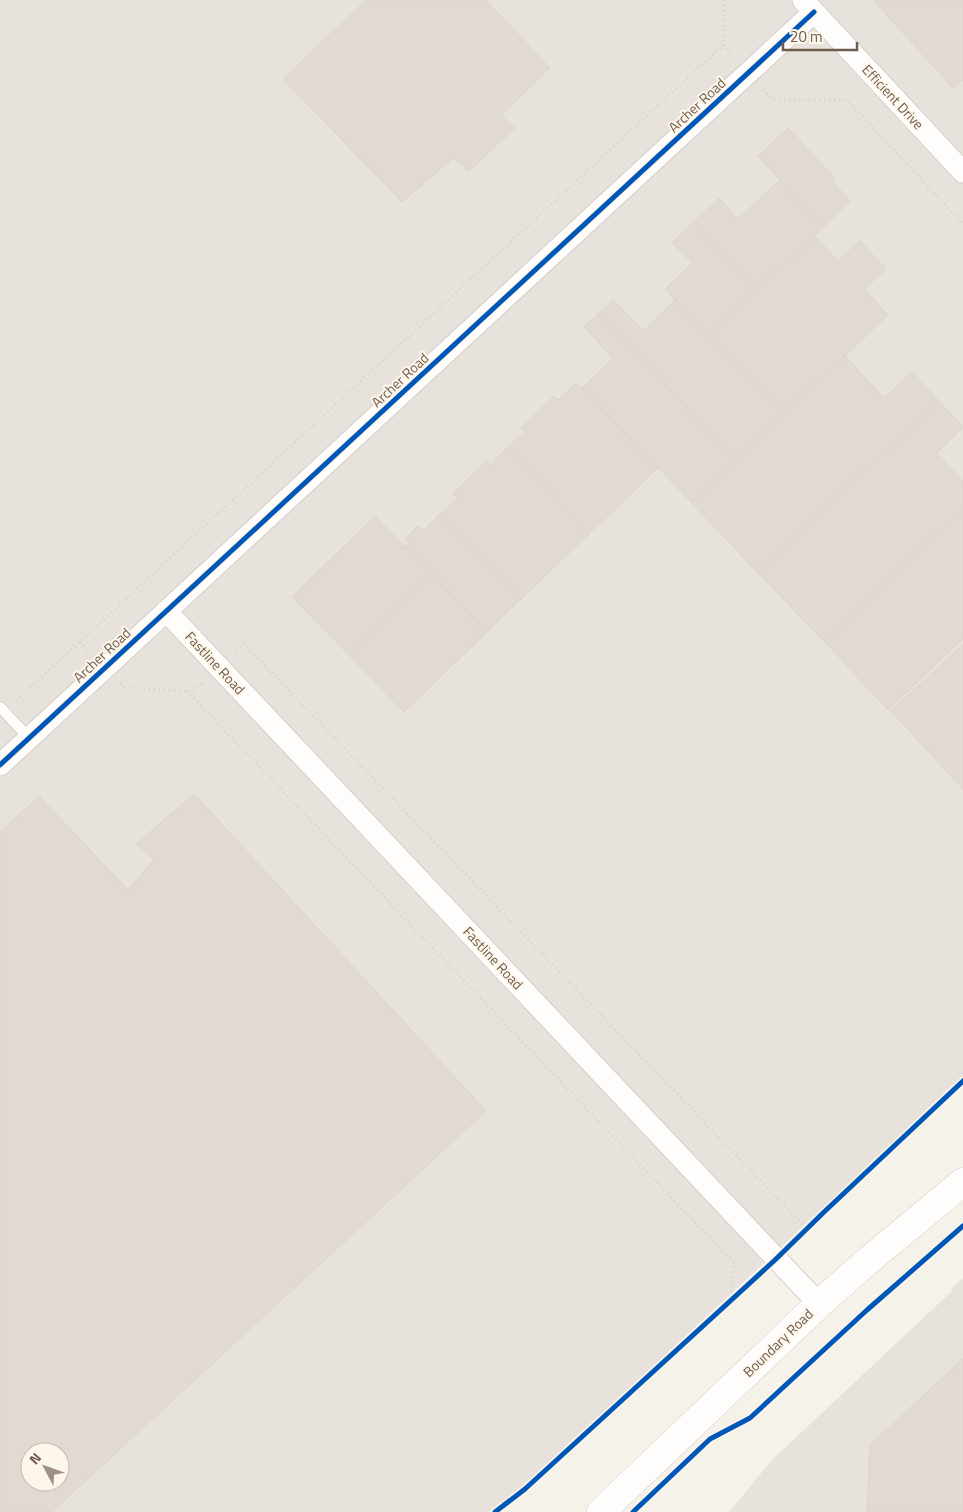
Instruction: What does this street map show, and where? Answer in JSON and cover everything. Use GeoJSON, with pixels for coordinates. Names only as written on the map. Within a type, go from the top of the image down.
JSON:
{"type":"FeatureCollection","features":[{"type":"Feature","properties":{"kind":"main road","name":"Boundary Road"},"geometry":{"type":"LineString","coordinates":[[601,1512],[819,1304],[963,1182]]}},
{"type":"Feature","properties":{"kind":"street","name":"Archer Road"},"geometry":{"type":"LineString","coordinates":[[0,765],[748,73],[809,6]]}},
{"type":"Feature","properties":{"kind":"street","name":"Efficient Drive"},"geometry":{"type":"LineString","coordinates":[[809,6],[963,172]]}},
{"type":"Feature","properties":{"kind":"street","name":"Fastline Road"},"geometry":{"type":"LineString","coordinates":[[166,611],[819,1304]]}},
{"type":"Feature","properties":{"kind":"lane"},"geometry":{"type":"LineString","coordinates":[[2,709],[29,738]]}},
{"type":"Feature","properties":{"kind":"path"},"geometry":{"type":"LineString","coordinates":[[2,709],[723,46],[726,0]]}},
{"type":"Feature","properties":{"kind":"path"},"geometry":{"type":"LineString","coordinates":[[723,46],[772,99],[847,100],[963,224]]}},
{"type":"Feature","properties":{"kind":"path"},"geometry":{"type":"LineString","coordinates":[[187,691],[734,1263],[731,1301]]}},
{"type":"Feature","properties":{"kind":"shaded area"},"geometry":{"type":"Polygon","coordinates":[[[0,0],[963,0],[963,1077],[527,1484],[488,1512],[0,1512],[0,0]]]}},
{"type":"Feature","properties":{"kind":"shaded area"},"geometry":{"type":"Polygon","coordinates":[[[963,1278],[963,1512],[729,1512],[773,1459],[952,1291],[951,1289],[963,1278]]]}},
{"type":"Feature","properties":{"kind":"building"},"geometry":{"type":"Polygon","coordinates":[[[366,0],[486,0],[550,68],[501,115],[515,128],[469,171],[453,158],[402,202],[283,79],[366,0]]]}},
{"type":"Feature","properties":{"kind":"building"},"geometry":{"type":"Polygon","coordinates":[[[873,0],[963,0],[963,80],[953,88],[873,0]]]}},
{"type":"Feature","properties":{"kind":"building"},"geometry":{"type":"Polygon","coordinates":[[[788,128],[835,178],[832,181],[850,201],[824,227],[758,156],[788,128]]]}},
{"type":"Feature","properties":{"kind":"building"},"geometry":{"type":"Polygon","coordinates":[[[780,180],[824,227],[757,290],[694,222],[719,198],[738,219],[780,180]]]}},
{"type":"Feature","properties":{"kind":"building"},"geometry":{"type":"Polygon","coordinates":[[[694,222],[757,290],[708,335],[665,289],[692,263],[672,243],[694,222]]]}},
{"type":"Feature","properties":{"kind":"building"},"geometry":{"type":"Polygon","coordinates":[[[814,235],[838,261],[860,241],[886,269],[864,289],[888,315],[784,414],[708,335],[814,235]]]}},
{"type":"Feature","properties":{"kind":"building"},"geometry":{"type":"Polygon","coordinates":[[[613,300],[643,331],[675,300],[784,414],[736,459],[598,314],[613,300]]]}},
{"type":"Feature","properties":{"kind":"building"},"geometry":{"type":"Polygon","coordinates":[[[598,314],[736,459],[691,502],[582,388],[613,358],[584,327],[598,314]]]}},
{"type":"Feature","properties":{"kind":"building"},"geometry":{"type":"Polygon","coordinates":[[[845,356],[884,398],[912,372],[939,401],[757,572],[691,502],[845,356]]]}},
{"type":"Feature","properties":{"kind":"building"},"geometry":{"type":"Polygon","coordinates":[[[576,383],[658,468],[589,534],[507,448],[525,432],[521,428],[554,396],[558,400],[576,383]]]}},
{"type":"Feature","properties":{"kind":"building"},"geometry":{"type":"Polygon","coordinates":[[[939,401],[963,427],[937,453],[963,481],[963,510],[824,641],[757,572],[939,401]]]}},
{"type":"Feature","properties":{"kind":"building"},"geometry":{"type":"Polygon","coordinates":[[[507,448],[589,534],[521,599],[440,514],[457,498],[453,493],[487,461],[490,465],[507,448]]]}},
{"type":"Feature","properties":{"kind":"building"},"geometry":{"type":"Polygon","coordinates":[[[963,510],[963,639],[888,710],[824,641],[963,510]]]}},
{"type":"Feature","properties":{"kind":"building"},"geometry":{"type":"Polygon","coordinates":[[[440,514],[521,599],[487,632],[405,547],[410,543],[405,539],[418,526],[423,531],[440,514]]]}},
{"type":"Feature","properties":{"kind":"building"},"geometry":{"type":"Polygon","coordinates":[[[375,516],[431,574],[348,654],[292,597],[375,516]]]}},
{"type":"Feature","properties":{"kind":"building"},"geometry":{"type":"Polygon","coordinates":[[[431,574],[487,632],[404,712],[348,654],[431,574]]]}},
{"type":"Feature","properties":{"kind":"building"},"geometry":{"type":"Polygon","coordinates":[[[963,644],[963,789],[891,711],[963,644]]]}},
{"type":"Feature","properties":{"kind":"building"},"geometry":{"type":"Polygon","coordinates":[[[194,794],[486,1111],[52,1512],[0,1512],[0,832],[39,796],[128,890],[154,860],[136,844],[194,794]]]}},
{"type":"Feature","properties":{"kind":"building"},"geometry":{"type":"Polygon","coordinates":[[[963,1359],[963,1512],[867,1512],[870,1445],[963,1359]]]}},
{"type":"Feature","properties":{"kind":"cycle path"},"geometry":{"type":"LineString","coordinates":[[0,765],[814,12]]}},
{"type":"Feature","properties":{"kind":"cycle path"},"geometry":{"type":"LineString","coordinates":[[495,1512],[525,1489],[776,1259],[963,1081]]}},
{"type":"Feature","properties":{"kind":"cycle path"},"geometry":{"type":"LineString","coordinates":[[633,1512],[710,1439],[750,1418],[867,1310],[963,1226]]}}]}
